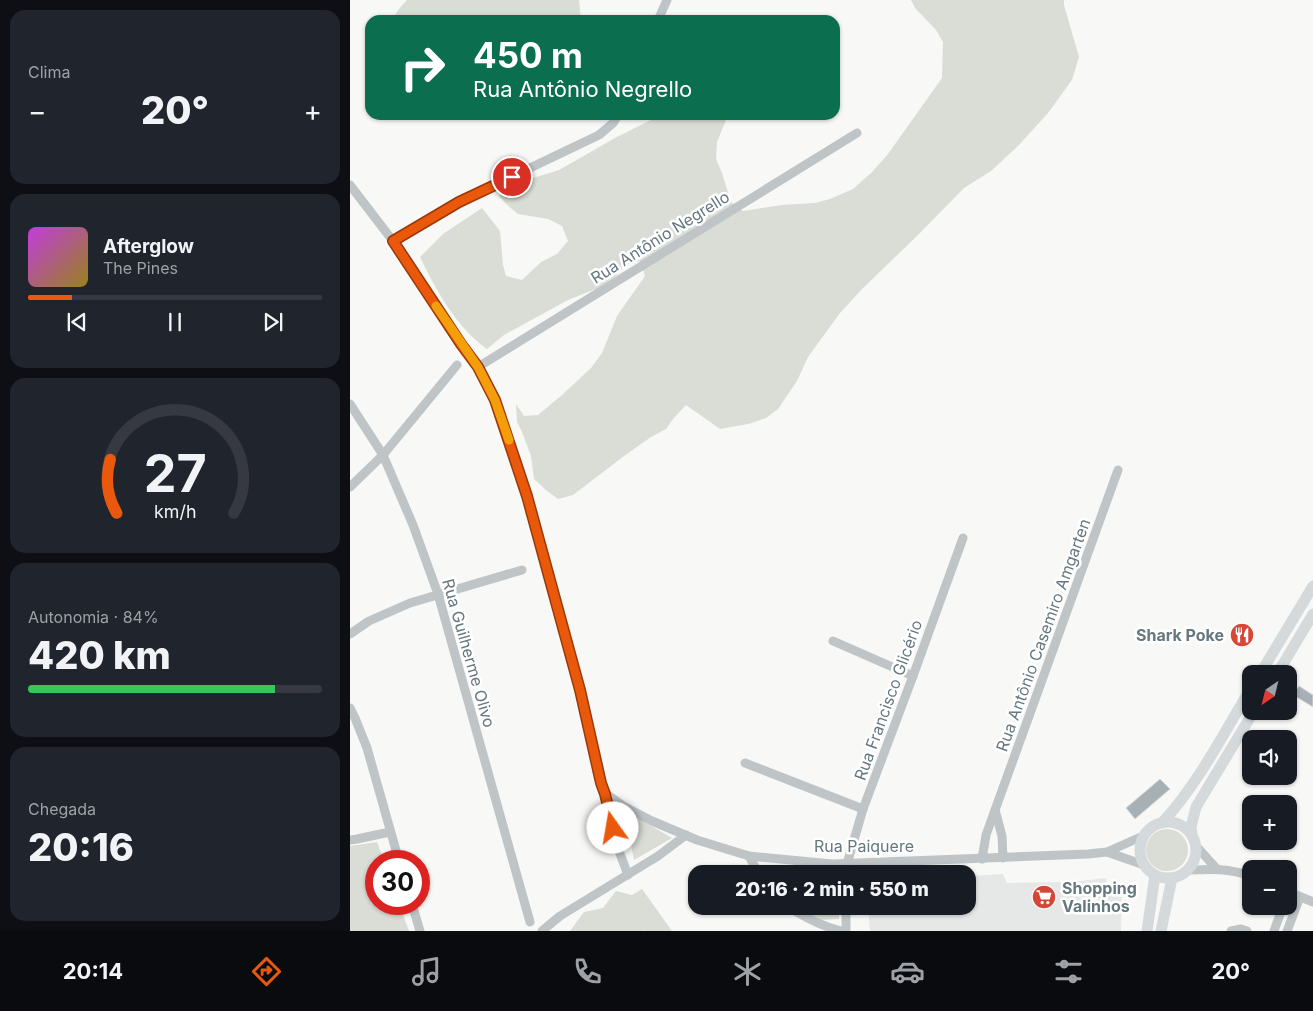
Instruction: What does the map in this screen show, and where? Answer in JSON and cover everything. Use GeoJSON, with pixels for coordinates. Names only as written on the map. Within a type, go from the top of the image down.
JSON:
{"type":"FeatureCollection","features":[{"type":"Feature","properties":{"kind":"main road"},"geometry":{"type":"LineString","coordinates":[[1265,665],[1313,586]]}},
{"type":"Feature","properties":{"kind":"main road"},"geometry":{"type":"LineString","coordinates":[[1282,665],[1313,614]]}},
{"type":"Feature","properties":{"kind":"main road"},"geometry":{"type":"LineString","coordinates":[[1163,822],[1197,776],[1242,703]]}},
{"type":"Feature","properties":{"kind":"main road"},"geometry":{"type":"LineString","coordinates":[[1194,840],[1184,827],[1174,822],[1163,822],[1148,829],[1143,836],[1140,843],[1141,858],[1149,871],[1161,877],[1172,878],[1188,870],[1195,859],[1194,840],[1191,827],[1196,807],[1249,720]]}},
{"type":"Feature","properties":{"kind":"main road"},"geometry":{"type":"LineString","coordinates":[[1147,931],[1155,875]]}},
{"type":"Feature","properties":{"kind":"main road"},"geometry":{"type":"LineString","coordinates":[[1161,931],[1172,878]]}},
{"type":"Feature","properties":{"kind":"street"},"geometry":{"type":"LineString","coordinates":[[660,15],[667,0]]}},
{"type":"Feature","properties":{"kind":"street"},"geometry":{"type":"LineString","coordinates":[[393,241],[459,202],[599,135],[615,120]]}},
{"type":"Feature","properties":{"kind":"street","name":"Rua Antônio Negrello"},"geometry":{"type":"LineString","coordinates":[[478,367],[858,133]]}},
{"type":"Feature","properties":{"kind":"street"},"geometry":{"type":"LineString","coordinates":[[350,185],[393,241],[478,367],[495,400],[522,480],[580,690],[618,852],[628,875]]}},
{"type":"Feature","properties":{"kind":"street"},"geometry":{"type":"LineString","coordinates":[[350,487],[383,455],[457,365]]}},
{"type":"Feature","properties":{"kind":"street","name":"Rua Guilherme Olivo"},"geometry":{"type":"LineString","coordinates":[[350,404],[383,455],[413,525],[438,594],[530,922]]}},
{"type":"Feature","properties":{"kind":"street","name":"Rua Antônio Casemiro Amgarten"},"geometry":{"type":"LineString","coordinates":[[982,859],[986,835],[1118,470]]}},
{"type":"Feature","properties":{"kind":"street","name":"Rua Francisco Glicério"},"geometry":{"type":"LineString","coordinates":[[847,864],[863,809],[914,676],[963,538]]}},
{"type":"Feature","properties":{"kind":"street"},"geometry":{"type":"LineString","coordinates":[[350,634],[369,621],[410,603],[522,570]]}},
{"type":"Feature","properties":{"kind":"street"},"geometry":{"type":"LineString","coordinates":[[832,641],[914,676]]}},
{"type":"Feature","properties":{"kind":"street"},"geometry":{"type":"LineString","coordinates":[[350,708],[367,748],[396,850]]}},
{"type":"Feature","properties":{"kind":"street"},"geometry":{"type":"LineString","coordinates":[[745,762],[863,809]]}},
{"type":"Feature","properties":{"kind":"street","name":"Rua Paiquere"},"geometry":{"type":"LineString","coordinates":[[605,794],[622,806],[652,821],[706,843],[749,856],[832,864],[1088,854],[1107,852],[1143,836]]}},
{"type":"Feature","properties":{"kind":"street"},"geometry":{"type":"LineString","coordinates":[[995,810],[1002,836],[1004,858]]}},
{"type":"Feature","properties":{"kind":"street"},"geometry":{"type":"LineString","coordinates":[[350,840],[390,832]]}},
{"type":"Feature","properties":{"kind":"street"},"geometry":{"type":"LineString","coordinates":[[542,931],[560,916],[658,856],[686,835]]}},
{"type":"Feature","properties":{"kind":"street"},"geometry":{"type":"LineString","coordinates":[[1194,840],[1216,868]]}},
{"type":"Feature","properties":{"kind":"street","name":"Rua Paiquere"},"geometry":{"type":"LineString","coordinates":[[1107,852],[1144,865]]}},
{"type":"Feature","properties":{"kind":"street"},"geometry":{"type":"LineString","coordinates":[[749,856],[754,865]]}},
{"type":"Feature","properties":{"kind":"street"},"geometry":{"type":"LineString","coordinates":[[1188,870],[1216,868],[1242,873]]}},
{"type":"Feature","properties":{"kind":"street"},"geometry":{"type":"LineString","coordinates":[[1297,895],[1313,902]]}},
{"type":"Feature","properties":{"kind":"street"},"geometry":{"type":"LineString","coordinates":[[1287,931],[1300,896]]}},
{"type":"Feature","properties":{"kind":"street"},"geometry":{"type":"LineString","coordinates":[[415,915],[420,931]]}},
{"type":"Feature","properties":{"kind":"street"},"geometry":{"type":"LineString","coordinates":[[802,915],[825,927],[841,931]]}},
{"type":"Feature","properties":{"kind":"street"},"geometry":{"type":"LineString","coordinates":[[846,915],[846,931]]}},
{"type":"Feature","properties":{"kind":"street"},"geometry":{"type":"LineString","coordinates":[[1274,931],[1280,915]]}},
{"type":"Feature","properties":{"kind":"street"},"geometry":{"type":"LineString","coordinates":[[1232,931],[1241,929],[1247,931]]}},
{"type":"Feature","properties":{"kind":"shaded area"},"geometry":{"type":"Polygon","coordinates":[[[407,0],[579,0],[580,15],[395,15],[407,0]]]}},
{"type":"Feature","properties":{"kind":"shaded area"},"geometry":{"type":"Polygon","coordinates":[[[911,0],[1064,0],[1079,57],[1072,80],[1048,113],[1019,145],[991,171],[964,188],[840,313],[808,357],[797,381],[778,409],[766,418],[748,424],[720,429],[686,405],[666,429],[624,456],[573,495],[558,499],[534,479],[531,456],[517,422],[516,404],[524,416],[538,415],[591,368],[602,353],[617,316],[645,276],[640,261],[626,265],[616,276],[598,288],[568,300],[504,335],[487,349],[456,319],[440,295],[420,257],[443,234],[482,208],[500,231],[503,265],[506,276],[522,280],[541,262],[557,254],[568,241],[562,226],[548,219],[518,214],[499,196],[514,184],[559,170],[651,120],[726,120],[717,142],[716,159],[731,202],[743,211],[782,205],[815,203],[853,189],[888,154],[942,78],[943,42],[936,30],[915,8],[911,0]]]}},
{"type":"Feature","properties":{"kind":"shaded area"},"geometry":{"type":"Polygon","coordinates":[[[636,819],[672,838],[634,860],[627,824],[631,820],[636,819]]]}},
{"type":"Feature","properties":{"kind":"shaded area"},"geometry":{"type":"Polygon","coordinates":[[[1167,829],[1182,835],[1188,850],[1182,865],[1167,871],[1152,865],[1146,850],[1152,835],[1167,829]]]}},
{"type":"Feature","properties":{"kind":"shaded area"},"geometry":{"type":"Polygon","coordinates":[[[377,842],[380,850],[365,850],[365,915],[403,915],[409,931],[350,931],[350,846],[377,842]]]}},
{"type":"Feature","properties":{"kind":"shaded area","name":"Shopping Valinhos"},"geometry":{"type":"Polygon","coordinates":[[[1003,874],[1007,883],[1072,882],[1106,878],[1107,887],[1122,888],[1121,931],[870,931],[869,915],[976,915],[976,875],[1003,874]]]}},
{"type":"Feature","properties":{"kind":"shaded area"},"geometry":{"type":"Polygon","coordinates":[[[642,889],[672,931],[570,931],[584,912],[603,908],[616,891],[632,895],[642,889]]]}},
{"type":"Feature","properties":{"kind":"shaded area"},"geometry":{"type":"Polygon","coordinates":[[[811,915],[839,915],[839,919],[820,920],[811,915]]]}},
{"type":"Feature","properties":{"kind":"building"},"geometry":{"type":"Polygon","coordinates":[[[1299,686],[1313,695],[1313,707],[1298,698],[1299,686]]]}},
{"type":"Feature","properties":{"kind":"building"},"geometry":{"type":"Polygon","coordinates":[[[1160,779],[1170,789],[1135,819],[1126,808],[1160,779]]]}},
{"type":"Feature","properties":{"kind":"slow traffic"},"geometry":{"type":"LineString","coordinates":[[436,306],[478,367],[495,400],[509,440]]}},
{"type":"Feature","properties":{"kind":"place","name":"Shark Poke"},"geometry":{"type":"Point","coordinates":[1242,635]}},
{"type":"Feature","properties":{"kind":"place","name":"Shopping Valinhos"},"geometry":{"type":"Point","coordinates":[1044,897]}},
{"type":"Feature","properties":{"kind":"route"},"geometry":{"type":"LineString","coordinates":[[512,177],[459,202],[393,241],[478,367],[495,400],[522,480],[580,690],[613,828]]}}]}
